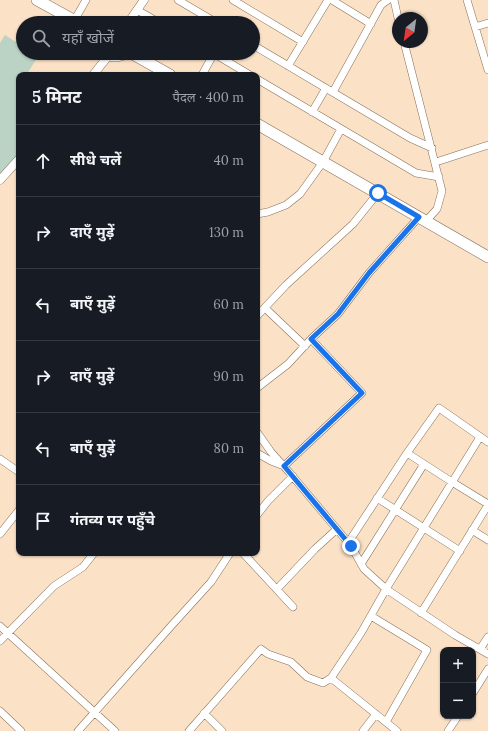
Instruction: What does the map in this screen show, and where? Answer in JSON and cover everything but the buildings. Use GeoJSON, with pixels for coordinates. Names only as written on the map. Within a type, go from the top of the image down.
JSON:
{"type":"FeatureCollection","features":[{"type":"Feature","properties":{"kind":"main road"},"geometry":{"type":"LineString","coordinates":[[36,0],[65,16]]}},
{"type":"Feature","properties":{"kind":"main road"},"geometry":{"type":"LineString","coordinates":[[144,60],[165,72]]}},
{"type":"Feature","properties":{"kind":"main road"},"geometry":{"type":"LineString","coordinates":[[260,126],[488,257]]}},
{"type":"Feature","properties":{"kind":"street"},"geometry":{"type":"LineString","coordinates":[[79,16],[86,0]]}},
{"type":"Feature","properties":{"kind":"street"},"geometry":{"type":"LineString","coordinates":[[178,0],[205,16]]}},
{"type":"Feature","properties":{"kind":"street"},"geometry":{"type":"LineString","coordinates":[[233,0],[259,16]]}},
{"type":"Feature","properties":{"kind":"street"},"geometry":{"type":"LineString","coordinates":[[288,66],[328,0]]}},
{"type":"Feature","properties":{"kind":"street"},"geometry":{"type":"LineString","coordinates":[[332,0],[371,24]]}},
{"type":"Feature","properties":{"kind":"street"},"geometry":{"type":"LineString","coordinates":[[333,92],[381,5],[388,0]]}},
{"type":"Feature","properties":{"kind":"street"},"geometry":{"type":"LineString","coordinates":[[394,0],[397,12]]}},
{"type":"Feature","properties":{"kind":"street"},"geometry":{"type":"LineString","coordinates":[[467,0],[488,70]]}},
{"type":"Feature","properties":{"kind":"street"},"geometry":{"type":"LineString","coordinates":[[133,16],[141,1]]}},
{"type":"Feature","properties":{"kind":"street"},"geometry":{"type":"LineString","coordinates":[[137,10],[148,16]]}},
{"type":"Feature","properties":{"kind":"street"},"geometry":{"type":"LineString","coordinates":[[260,16],[302,42]]}},
{"type":"Feature","properties":{"kind":"street"},"geometry":{"type":"LineString","coordinates":[[475,27],[488,23]]}},
{"type":"Feature","properties":{"kind":"street"},"geometry":{"type":"LineString","coordinates":[[260,386],[288,364],[311,339],[338,314],[369,273],[423,219],[437,209],[442,191],[436,162],[406,48]]}},
{"type":"Feature","properties":{"kind":"street"},"geometry":{"type":"LineString","coordinates":[[260,49],[410,138],[432,148]]}},
{"type":"Feature","properties":{"kind":"street"},"geometry":{"type":"LineString","coordinates":[[95,72],[103,60]]}},
{"type":"Feature","properties":{"kind":"street"},"geometry":{"type":"LineString","coordinates":[[204,72],[210,60]]}},
{"type":"Feature","properties":{"kind":"street"},"geometry":{"type":"LineString","coordinates":[[225,60],[245,72]]}},
{"type":"Feature","properties":{"kind":"street"},"geometry":{"type":"LineString","coordinates":[[260,81],[416,173],[439,177]]}},
{"type":"Feature","properties":{"kind":"street"},"geometry":{"type":"LineString","coordinates":[[312,112],[326,88]]}},
{"type":"Feature","properties":{"kind":"street"},"geometry":{"type":"LineString","coordinates":[[260,213],[286,205],[300,194],[323,162],[341,129]]}},
{"type":"Feature","properties":{"kind":"street"},"geometry":{"type":"LineString","coordinates":[[436,162],[488,145]]}},
{"type":"Feature","properties":{"kind":"street"},"geometry":{"type":"LineString","coordinates":[[0,180],[16,163]]}},
{"type":"Feature","properties":{"kind":"street"},"geometry":{"type":"LineString","coordinates":[[260,313],[286,284],[353,224],[378,193]]}},
{"type":"Feature","properties":{"kind":"street"},"geometry":{"type":"LineString","coordinates":[[265,308],[306,346]]}},
{"type":"Feature","properties":{"kind":"street"},"geometry":{"type":"LineString","coordinates":[[284,466],[362,393],[311,339]]}},
{"type":"Feature","properties":{"kind":"street"},"geometry":{"type":"LineString","coordinates":[[348,543],[407,453],[439,408],[488,442]]}},
{"type":"Feature","properties":{"kind":"street"},"geometry":{"type":"LineString","coordinates":[[260,436],[271,452],[293,476],[348,543],[364,570],[386,589],[421,613],[488,654]]}},
{"type":"Feature","properties":{"kind":"street"},"geometry":{"type":"LineString","coordinates":[[189,731],[261,649],[268,654],[291,662],[307,677],[323,683],[331,678],[361,633],[423,528],[480,437]]}},
{"type":"Feature","properties":{"kind":"street"},"geometry":{"type":"LineString","coordinates":[[407,453],[488,504],[421,613]]}},
{"type":"Feature","properties":{"kind":"street"},"geometry":{"type":"LineString","coordinates":[[260,455],[284,466]]}},
{"type":"Feature","properties":{"kind":"street"},"geometry":{"type":"LineString","coordinates":[[0,459],[16,470]]}},
{"type":"Feature","properties":{"kind":"street"},"geometry":{"type":"LineString","coordinates":[[361,564],[424,464]]}},
{"type":"Feature","properties":{"kind":"street"},"geometry":{"type":"LineString","coordinates":[[260,512],[268,501],[293,476]]}},
{"type":"Feature","properties":{"kind":"street"},"geometry":{"type":"LineString","coordinates":[[377,498],[460,551]]}},
{"type":"Feature","properties":{"kind":"street"},"geometry":{"type":"LineString","coordinates":[[0,534],[16,514]]}},
{"type":"Feature","properties":{"kind":"street"},"geometry":{"type":"LineString","coordinates":[[277,589],[315,549],[337,529]]}},
{"type":"Feature","properties":{"kind":"street"},"geometry":{"type":"LineString","coordinates":[[472,530],[488,540]]}},
{"type":"Feature","properties":{"kind":"street"},"geometry":{"type":"LineString","coordinates":[[0,641],[54,586],[83,567],[92,556]]}},
{"type":"Feature","properties":{"kind":"street"},"geometry":{"type":"LineString","coordinates":[[78,731],[211,582],[228,556]]}},
{"type":"Feature","properties":{"kind":"street"},"geometry":{"type":"LineString","coordinates":[[246,556],[293,607]]}},
{"type":"Feature","properties":{"kind":"street"},"geometry":{"type":"LineString","coordinates":[[370,616],[427,650],[386,722]]}},
{"type":"Feature","properties":{"kind":"street"},"geometry":{"type":"LineString","coordinates":[[0,626],[114,731]]}},
{"type":"Feature","properties":{"kind":"street"},"geometry":{"type":"LineString","coordinates":[[480,649],[488,637]]}},
{"type":"Feature","properties":{"kind":"street"},"geometry":{"type":"LineString","coordinates":[[476,688],[488,670]]}},
{"type":"Feature","properties":{"kind":"street"},"geometry":{"type":"LineString","coordinates":[[331,678],[397,731]]}},
{"type":"Feature","properties":{"kind":"street"},"geometry":{"type":"LineString","coordinates":[[0,711],[21,731]]}},
{"type":"Feature","properties":{"kind":"street"},"geometry":{"type":"LineString","coordinates":[[204,713],[222,731]]}},
{"type":"Feature","properties":{"kind":"street"},"geometry":{"type":"LineString","coordinates":[[363,731],[376,714]]}},
{"type":"Feature","properties":{"kind":"street"},"geometry":{"type":"LineString","coordinates":[[448,731],[456,719]]}},
{"type":"Feature","properties":{"kind":"green space"},"geometry":{"type":"Polygon","coordinates":[[[5,35],[16,42],[16,60],[36,60],[28,72],[16,72],[16,161],[0,179],[0,43],[5,35]]]}},
{"type":"Feature","properties":{"kind":"route"},"geometry":{"type":"LineString","coordinates":[[351,546],[284,466],[362,393],[311,339],[338,314],[369,273],[419,217],[378,193]]}}]}
